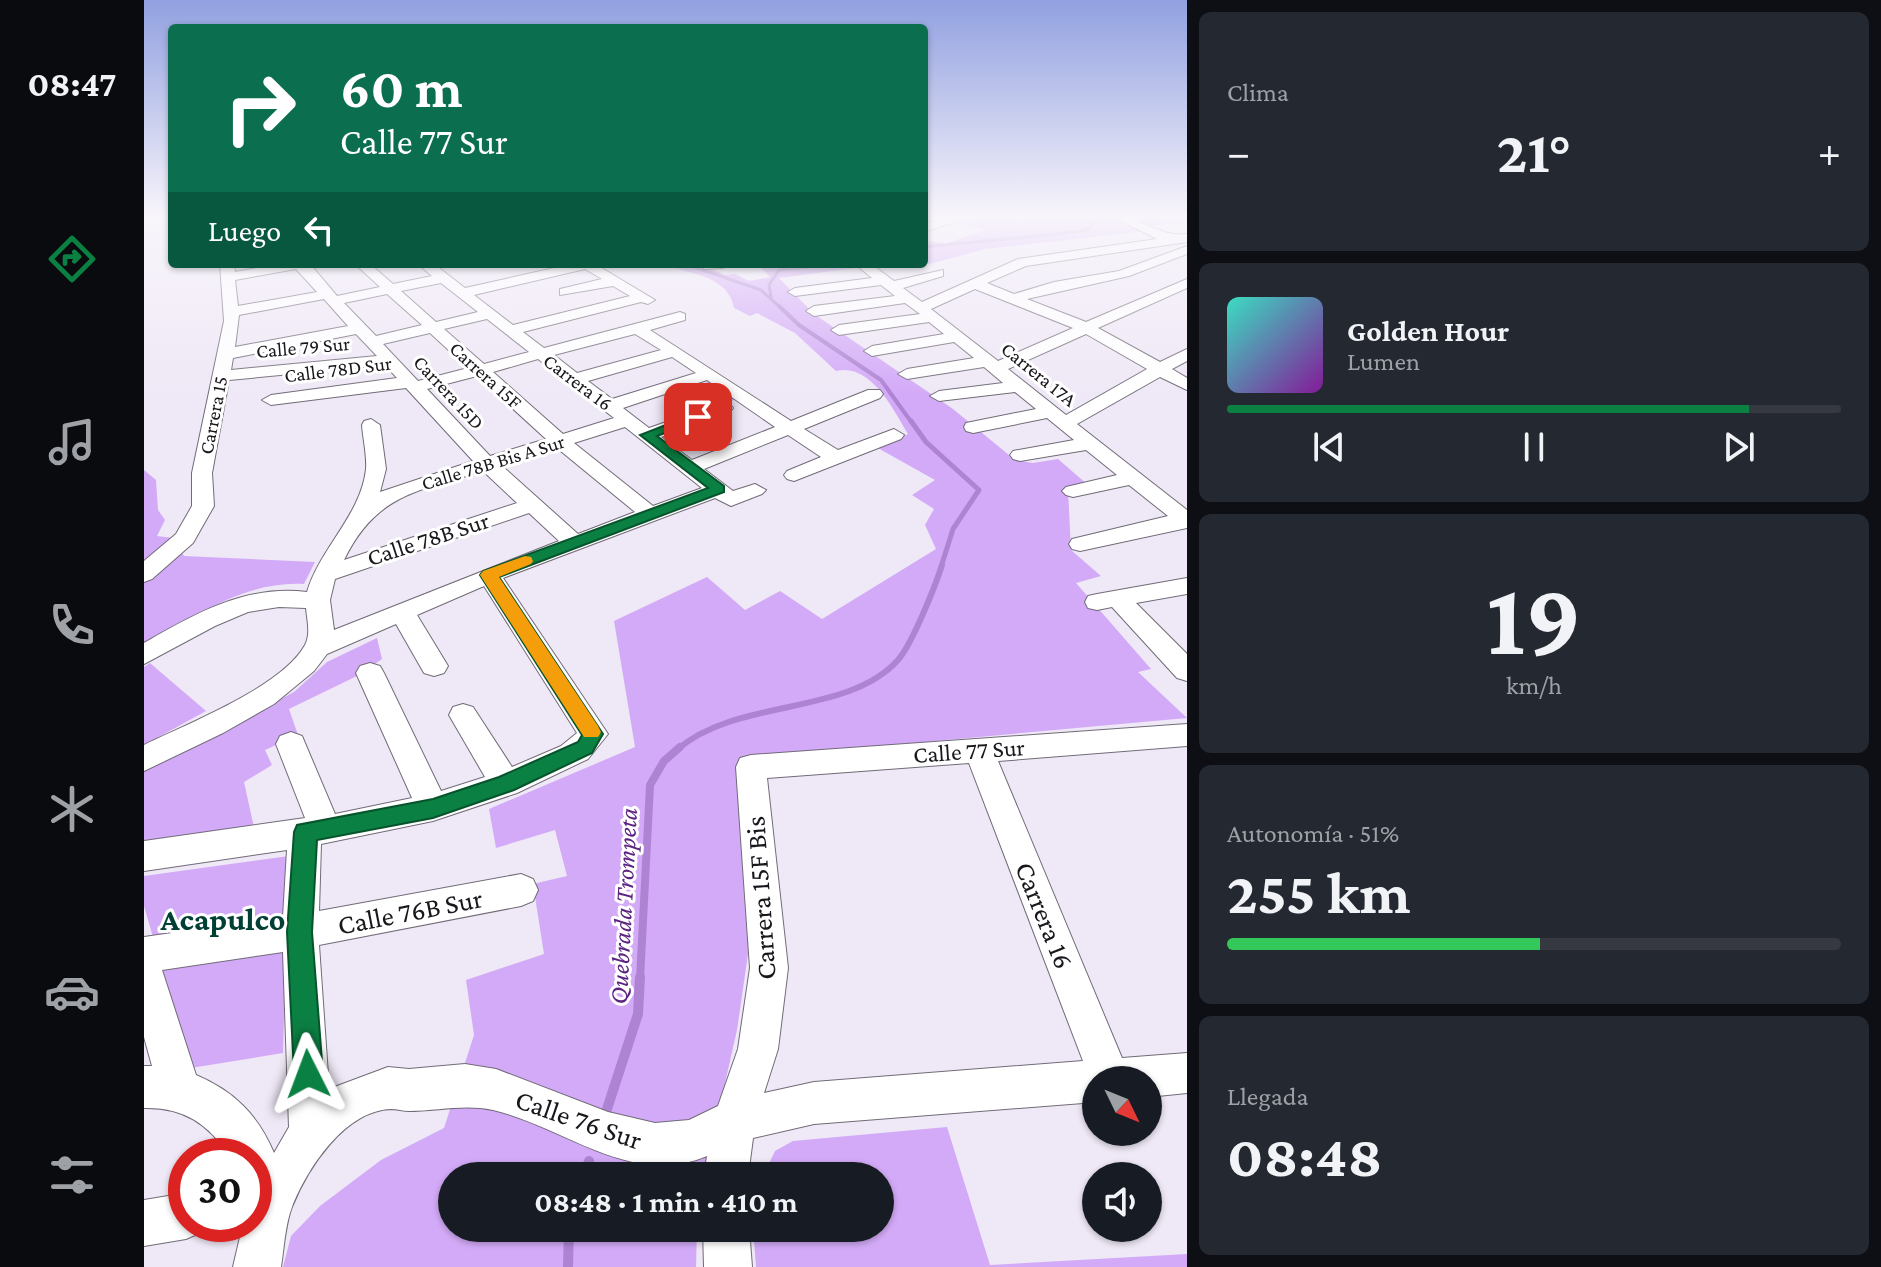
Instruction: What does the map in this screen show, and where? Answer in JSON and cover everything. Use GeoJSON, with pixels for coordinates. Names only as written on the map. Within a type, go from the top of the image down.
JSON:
{"type":"FeatureCollection","features":[{"type":"Feature","properties":{"kind":"street","name":"Carrera 15"},"geometry":{"type":"LineString","coordinates":[[144,574],[168,556],[193,527],[203,506],[202,473],[226,354],[231,312],[228,276]]}},
{"type":"Feature","properties":{"kind":"street","name":"Carrera 15D"},"geometry":{"type":"LineString","coordinates":[[312,276],[487,464],[574,542]]}},
{"type":"Feature","properties":{"kind":"street","name":"Carrera 15F"},"geometry":{"type":"LineString","coordinates":[[376,276],[560,441],[649,513]]}},
{"type":"Feature","properties":{"kind":"street","name":"Carrera 16"},"geometry":{"type":"LineString","coordinates":[[442,276],[725,495]]}},
{"type":"Feature","properties":{"kind":"street"},"geometry":{"type":"LineString","coordinates":[[462,293],[537,276]]}},
{"type":"Feature","properties":{"kind":"street"},"geometry":{"type":"LineString","coordinates":[[605,276],[643,297]]}},
{"type":"Feature","properties":{"kind":"street","name":"Carrera 17A"},"geometry":{"type":"LineString","coordinates":[[883,276],[1186,520]]}},
{"type":"Feature","properties":{"kind":"street"},"geometry":{"type":"LineString","coordinates":[[795,292],[890,283],[923,276]]}},
{"type":"Feature","properties":{"kind":"street"},"geometry":{"type":"LineString","coordinates":[[839,330],[921,308],[989,276]]}},
{"type":"Feature","properties":{"kind":"street"},"geometry":{"type":"LineString","coordinates":[[1016,298],[1046,286],[1114,276]]}},
{"type":"Feature","properties":{"kind":"street"},"geometry":{"type":"LineString","coordinates":[[1116,276],[1178,283]]}},
{"type":"Feature","properties":{"kind":"street"},"geometry":{"type":"LineString","coordinates":[[226,354],[331,298],[445,278]]}},
{"type":"Feature","properties":{"kind":"street"},"geometry":{"type":"LineString","coordinates":[[565,292],[614,281]]}},
{"type":"Feature","properties":{"kind":"street"},"geometry":{"type":"LineString","coordinates":[[973,283],[1085,327],[1187,385]]}},
{"type":"Feature","properties":{"kind":"street"},"geometry":{"type":"LineString","coordinates":[[907,374],[992,364],[1085,327],[1178,283]]}},
{"type":"Feature","properties":{"kind":"street"},"geometry":{"type":"LineString","coordinates":[[511,330],[643,297]]}},
{"type":"Feature","properties":{"kind":"street","name":"Calle 78D Sur"},"geometry":{"type":"LineString","coordinates":[[271,400],[413,385],[680,317],[643,297]]}},
{"type":"Feature","properties":{"kind":"street"},"geometry":{"type":"LineString","coordinates":[[814,311],[921,308]]}},
{"type":"Feature","properties":{"kind":"street"},"geometry":{"type":"LineString","coordinates":[[231,312],[366,335],[432,328],[489,314]]}},
{"type":"Feature","properties":{"kind":"street"},"geometry":{"type":"LineString","coordinates":[[289,321],[317,368]]}},
{"type":"Feature","properties":{"kind":"street"},"geometry":{"type":"LineString","coordinates":[[636,328],[676,351],[836,458]]}},
{"type":"Feature","properties":{"kind":"street"},"geometry":{"type":"LineString","coordinates":[[872,351],[957,337]]}},
{"type":"Feature","properties":{"kind":"street"},"geometry":{"type":"LineString","coordinates":[[576,379],[676,351]]}},
{"type":"Feature","properties":{"kind":"street"},"geometry":{"type":"LineString","coordinates":[[973,427],[1058,418],[1187,354]]}},
{"type":"Feature","properties":{"kind":"street","name":"Calle 79 Sur"},"geometry":{"type":"LineString","coordinates":[[221,376],[390,360]]}},
{"type":"Feature","properties":{"kind":"street"},"geometry":{"type":"LineString","coordinates":[[610,406],[710,374]]}},
{"type":"Feature","properties":{"kind":"street"},"geometry":{"type":"LineString","coordinates":[[939,396],[1018,386]]}},
{"type":"Feature","properties":{"kind":"street"},"geometry":{"type":"LineString","coordinates":[[689,468],[874,394]]}},
{"type":"Feature","properties":{"kind":"street"},"geometry":{"type":"LineString","coordinates":[[647,435],[724,408]]}},
{"type":"Feature","properties":{"kind":"street","name":"Calle 78B Bis A Sur"},"geometry":{"type":"LineString","coordinates":[[363,514],[378,501],[403,489],[628,420]]}},
{"type":"Feature","properties":{"kind":"street"},"geometry":{"type":"LineString","coordinates":[[144,759],[270,693],[303,666],[318,647],[321,629],[318,602],[325,574],[363,514],[376,469],[371,425]]}},
{"type":"Feature","properties":{"kind":"street"},"geometry":{"type":"LineString","coordinates":[[794,475],[894,435]]}},
{"type":"Feature","properties":{"kind":"street"},"geometry":{"type":"LineString","coordinates":[[1020,455],[1090,443]]}},
{"type":"Feature","properties":{"kind":"street"},"geometry":{"type":"LineString","coordinates":[[1073,491],[1133,478]]}},
{"type":"Feature","properties":{"kind":"street"},"geometry":{"type":"LineString","coordinates":[[318,647],[489,575],[649,513],[755,490]]}},
{"type":"Feature","properties":{"kind":"street","name":"Calle 78B Sur"},"geometry":{"type":"LineString","coordinates":[[325,574],[532,505]]}},
{"type":"Feature","properties":{"kind":"street"},"geometry":{"type":"LineString","coordinates":[[1080,544],[1186,520]]}},
{"type":"Feature","properties":{"kind":"street"},"geometry":{"type":"LineString","coordinates":[[144,856],[433,808],[506,784],[585,748],[593,734],[489,575]]}},
{"type":"Feature","properties":{"kind":"street"},"geometry":{"type":"LineString","coordinates":[[1187,586],[1108,600],[1187,671]]}},
{"type":"Feature","properties":{"kind":"street"},"geometry":{"type":"LineString","coordinates":[[144,655],[209,617],[235,607],[278,598],[318,602]]}},
{"type":"Feature","properties":{"kind":"street"},"geometry":{"type":"LineString","coordinates":[[402,612],[434,666]]}},
{"type":"Feature","properties":{"kind":"street"},"geometry":{"type":"LineString","coordinates":[[370,673],[433,808]]}},
{"type":"Feature","properties":{"kind":"street"},"geometry":{"type":"LineString","coordinates":[[463,715],[506,784]]}},
{"type":"Feature","properties":{"kind":"street","name":"Calle 77 Sur"},"geometry":{"type":"LineString","coordinates":[[751,767],[1185,737]]}},
{"type":"Feature","properties":{"kind":"street"},"geometry":{"type":"LineString","coordinates":[[291,744],[315,830],[300,932],[311,1131]]}},
{"type":"Feature","properties":{"kind":"street","name":"Carrera 16"},"geometry":{"type":"LineString","coordinates":[[979,750],[1105,1066]]}},
{"type":"Feature","properties":{"kind":"street","name":"Carrera 15F Bis"},"geometry":{"type":"LineString","coordinates":[[734,1121],[758,1049],[769,968],[751,767]]}},
{"type":"Feature","properties":{"kind":"street","name":"Calle 76B Sur"},"geometry":{"type":"LineString","coordinates":[[144,955],[300,932],[521,890]]}},
{"type":"Feature","properties":{"kind":"street"},"geometry":{"type":"LineString","coordinates":[[144,972],[161,1087],[207,1102],[247,1138]]}},
{"type":"Feature","properties":{"kind":"street"},"geometry":{"type":"LineString","coordinates":[[1162,1075],[1187,1073]]}},
{"type":"Feature","properties":{"kind":"street","name":"Calle 76 Sur"},"geometry":{"type":"LineString","coordinates":[[272,1188],[311,1131],[339,1106],[388,1088],[409,1090],[465,1085],[496,1090],[608,1134],[655,1145],[691,1141],[734,1121],[814,1103],[1082,1082]]}},
{"type":"Feature","properties":{"kind":"street"},"geometry":{"type":"LineString","coordinates":[[728,1162],[734,1121]]}},
{"type":"Feature","properties":{"kind":"street"},"geometry":{"type":"LineString","coordinates":[[144,1223],[168,1219]]}},
{"type":"Feature","properties":{"kind":"street"},"geometry":{"type":"LineString","coordinates":[[257,1267],[259,1242]]}},
{"type":"Feature","properties":{"kind":"street"},"geometry":{"type":"LineString","coordinates":[[727,1242],[728,1267]]}},
{"type":"Feature","properties":{"kind":"shaded area"},"geometry":{"type":"Polygon","coordinates":[[[702,276],[739,276],[749,281],[769,276],[793,276],[779,278],[814,314],[953,409],[1015,460],[1033,463],[1058,459],[1088,485],[1068,490],[1071,550],[1101,576],[1076,583],[1151,669],[1138,672],[1187,718],[749,758],[749,947],[737,1030],[707,1162],[438,1162],[438,1242],[697,1242],[696,1267],[283,1267],[291,1236],[320,1206],[381,1160],[444,1128],[474,1035],[466,980],[544,954],[533,884],[567,876],[555,830],[496,848],[489,809],[635,747],[614,621],[707,577],[745,610],[780,591],[822,619],[936,549],[925,525],[934,509],[912,495],[935,480],[876,447],[908,434],[880,390],[860,374],[849,370],[836,371],[795,333],[757,313],[750,316],[734,308],[730,297],[716,282],[702,276]]]}},
{"type":"Feature","properties":{"kind":"shaded area"},"geometry":{"type":"Polygon","coordinates":[[[711,381],[737,399],[691,414],[665,396],[711,381]]]}},
{"type":"Feature","properties":{"kind":"shaded area"},"geometry":{"type":"Polygon","coordinates":[[[144,470],[156,480],[158,510],[165,520],[157,536],[173,538],[184,556],[315,562],[304,584],[260,588],[239,595],[200,613],[144,648],[144,470]]]}},
{"type":"Feature","properties":{"kind":"shaded area"},"geometry":{"type":"Polygon","coordinates":[[[377,638],[382,659],[359,675],[289,709],[298,735],[265,750],[272,765],[244,782],[255,832],[144,849],[144,770],[294,692],[327,662],[377,638]]]}},
{"type":"Feature","properties":{"kind":"shaded area"},"geometry":{"type":"Polygon","coordinates":[[[150,663],[206,711],[144,745],[144,667],[150,663]]]}},
{"type":"Feature","properties":{"kind":"shaded area"},"geometry":{"type":"Polygon","coordinates":[[[289,856],[283,1053],[191,1068],[144,906],[144,876],[289,856]]]}},
{"type":"Feature","properties":{"kind":"shaded area"},"geometry":{"type":"Polygon","coordinates":[[[947,1127],[990,1265],[1187,1254],[1187,1267],[756,1267],[754,1242],[894,1242],[894,1162],[770,1162],[775,1151],[793,1141],[947,1127]]]}},
{"type":"Feature","properties":{"kind":"waterway","name":"Quebrada Trompeta"},"geometry":{"type":"LineString","coordinates":[[720,276],[761,290],[781,308]]}},
{"type":"Feature","properties":{"kind":"waterway"},"geometry":{"type":"LineString","coordinates":[[771,297],[769,285],[775,276]]}},
{"type":"Feature","properties":{"kind":"waterway","name":"Quebrada Trompeta"},"geometry":{"type":"LineString","coordinates":[[779,306],[799,325],[881,380],[912,423]]}},
{"type":"Feature","properties":{"kind":"waterway","name":"Quebrada Trompeta"},"geometry":{"type":"LineString","coordinates":[[911,421],[926,442],[979,490],[953,529],[941,567]]}},
{"type":"Feature","properties":{"kind":"waterway","name":"Quebrada Trompeta"},"geometry":{"type":"LineString","coordinates":[[678,749],[702,733],[730,721],[822,699],[877,678],[898,660],[910,642],[942,565]]}},
{"type":"Feature","properties":{"kind":"waterway","name":"Quebrada Trompeta"},"geometry":{"type":"LineString","coordinates":[[640,979],[650,785],[664,761],[680,747]]}},
{"type":"Feature","properties":{"kind":"waterway","name":"Quebrada Trompeta"},"geometry":{"type":"LineString","coordinates":[[606,1112],[638,1014],[640,977]]}},
{"type":"Feature","properties":{"kind":"waterway","name":"Quebrada Trompeta"},"geometry":{"type":"LineString","coordinates":[[568,1267],[569,1242]]}},
{"type":"Feature","properties":{"kind":"slow traffic"},"geometry":{"type":"LineString","coordinates":[[525,561],[489,575],[591,732]]}},
{"type":"Feature","properties":{"kind":"district","name":"Acapulco"},"geometry":{"type":"Point","coordinates":[223,919]}},
{"type":"Feature","properties":{"kind":"route"},"geometry":{"type":"LineString","coordinates":[[308,1074],[300,932],[305,832],[433,808],[506,784],[585,748],[593,734],[489,575],[718,489],[647,435],[698,417]]}}]}
